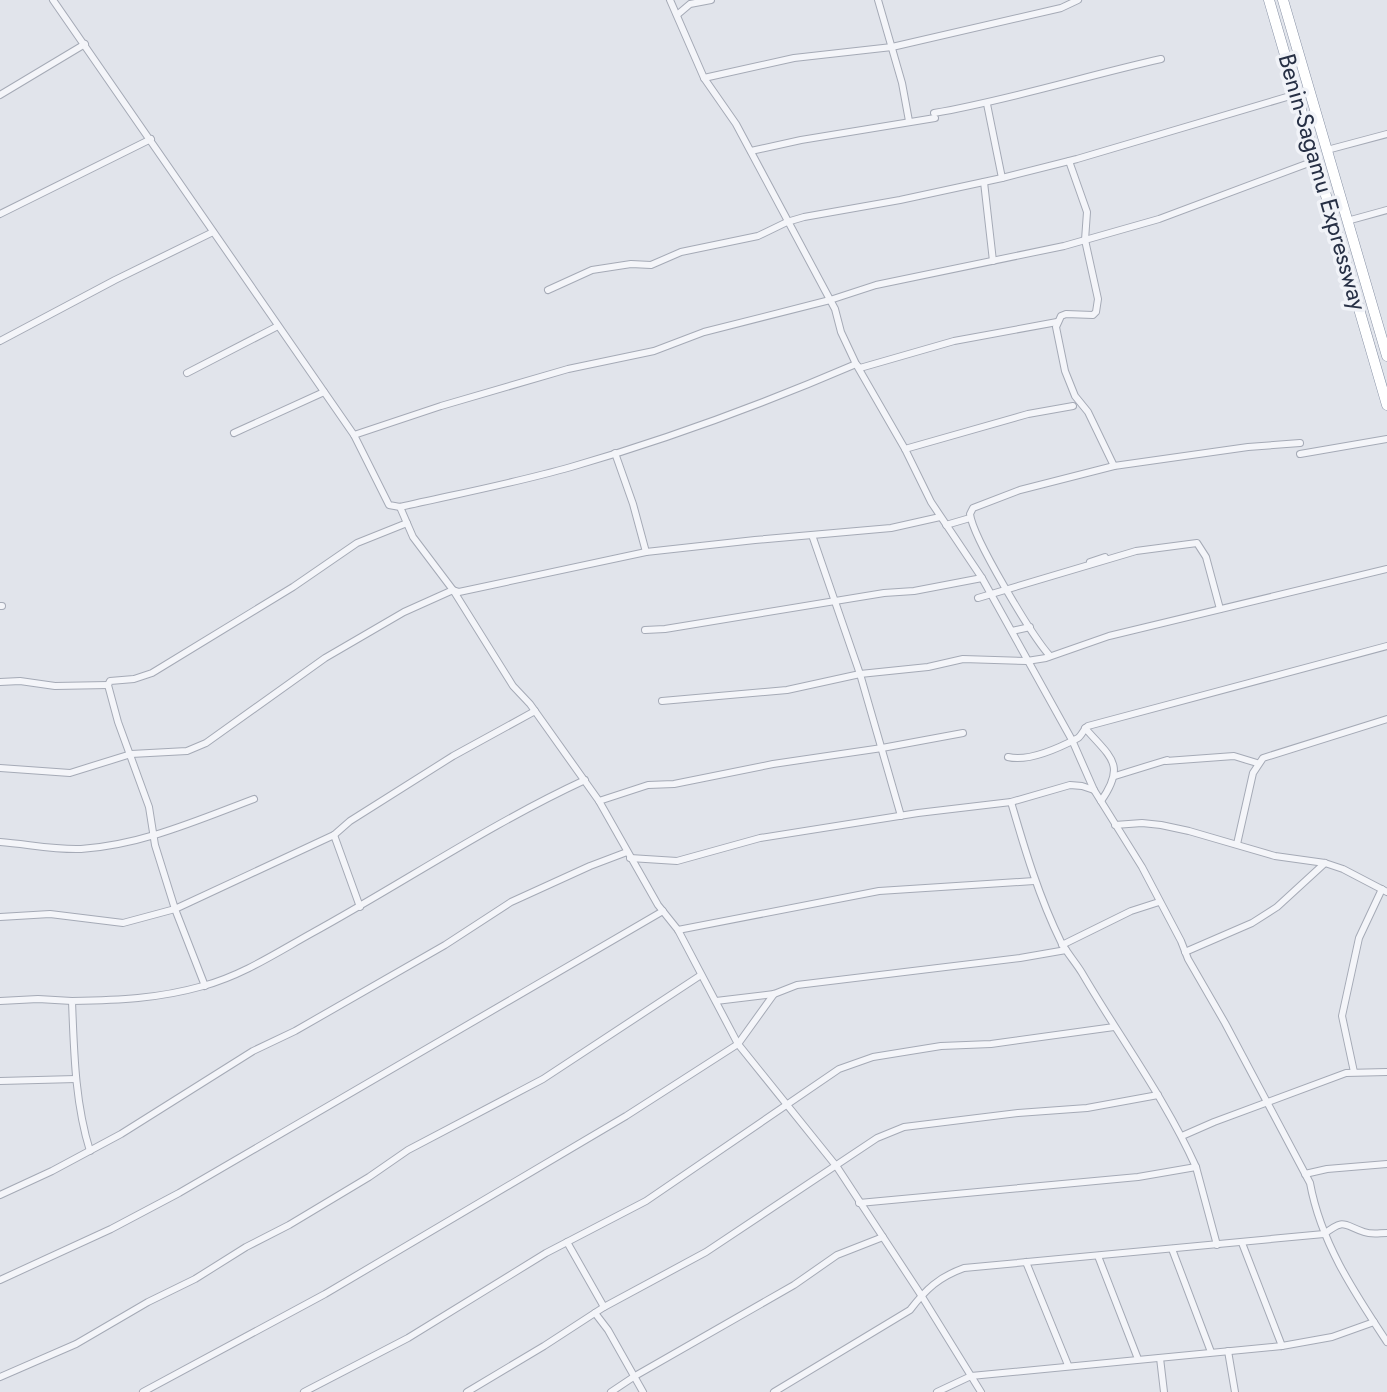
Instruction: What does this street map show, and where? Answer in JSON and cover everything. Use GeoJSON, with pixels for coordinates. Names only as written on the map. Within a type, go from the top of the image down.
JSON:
{"type":"FeatureCollection","features":[{"type":"Feature","properties":{"kind":"highway","name":"Benin-Sagamu Expressway"},"geometry":{"type":"LineString","coordinates":[[1269,0],[1387,405]]}},
{"type":"Feature","properties":{"kind":"highway"},"geometry":{"type":"LineString","coordinates":[[1283,0],[1347,220],[1384,333],[1387,356]]}},
{"type":"Feature","properties":{"kind":"street"},"geometry":{"type":"LineString","coordinates":[[53,0],[354,435],[389,505],[400,507],[510,483],[615,453],[745,410],[856,364]]}},
{"type":"Feature","properties":{"kind":"street"},"geometry":{"type":"LineString","coordinates":[[670,0],[704,78],[751,151],[830,300],[856,364],[940,517],[982,578],[1072,740],[1094,790],[1142,867],[1305,1174],[1324,1234],[1343,1273],[1387,1342]]}},
{"type":"Feature","properties":{"kind":"street"},"geometry":{"type":"LineString","coordinates":[[677,15],[690,4],[711,0]]}},
{"type":"Feature","properties":{"kind":"street"},"geometry":{"type":"LineString","coordinates":[[878,0],[902,83],[909,121]]}},
{"type":"Feature","properties":{"kind":"street"},"geometry":{"type":"LineString","coordinates":[[704,78],[794,58],[892,47],[1061,8],[1078,0]]}},
{"type":"Feature","properties":{"kind":"street"},"geometry":{"type":"LineString","coordinates":[[0,95],[85,44]]}},
{"type":"Feature","properties":{"kind":"street"},"geometry":{"type":"LineString","coordinates":[[751,151],[934,116],[987,104],[1087,75],[1160,59]]}},
{"type":"Feature","properties":{"kind":"street"},"geometry":{"type":"LineString","coordinates":[[548,290],[592,270],[631,264],[651,265],[681,252],[758,236],[787,222],[828,211],[900,200],[1002,178],[1297,94]]}},
{"type":"Feature","properties":{"kind":"street"},"geometry":{"type":"LineString","coordinates":[[987,104],[1002,178]]}},
{"type":"Feature","properties":{"kind":"street"},"geometry":{"type":"LineString","coordinates":[[1327,150],[1387,134]]}},
{"type":"Feature","properties":{"kind":"street"},"geometry":{"type":"LineString","coordinates":[[0,214],[151,139]]}},
{"type":"Feature","properties":{"kind":"street"},"geometry":{"type":"LineString","coordinates":[[354,435],[568,369],[654,351],[704,332],[830,300],[876,285],[1085,240],[1159,219],[1317,160]]}},
{"type":"Feature","properties":{"kind":"street"},"geometry":{"type":"LineString","coordinates":[[1069,161],[1087,212],[1085,240],[1098,299],[1096,313],[1089,316],[1066,314],[1057,321],[1056,327],[1071,388],[1088,412],[1114,466]]}},
{"type":"Feature","properties":{"kind":"street"},"geometry":{"type":"LineString","coordinates":[[984,182],[993,261]]}},
{"type":"Feature","properties":{"kind":"street"},"geometry":{"type":"LineString","coordinates":[[1347,220],[1387,210]]}},
{"type":"Feature","properties":{"kind":"street"},"geometry":{"type":"LineString","coordinates":[[0,341],[115,279],[213,232]]}},
{"type":"Feature","properties":{"kind":"street"},"geometry":{"type":"LineString","coordinates":[[856,364],[860,368],[954,341],[1057,321]]}},
{"type":"Feature","properties":{"kind":"street"},"geometry":{"type":"LineString","coordinates":[[187,373],[278,326]]}},
{"type":"Feature","properties":{"kind":"street"},"geometry":{"type":"LineString","coordinates":[[234,433],[324,392]]}},
{"type":"Feature","properties":{"kind":"street"},"geometry":{"type":"LineString","coordinates":[[905,449],[1028,414],[1073,406]]}},
{"type":"Feature","properties":{"kind":"street"},"geometry":{"type":"LineString","coordinates":[[1300,454],[1387,439]]}},
{"type":"Feature","properties":{"kind":"street"},"geometry":{"type":"LineString","coordinates":[[1050,656],[1037,640],[979,540],[971,518],[973,508],[1020,490],[1114,466],[1248,447],[1300,443]]}},
{"type":"Feature","properties":{"kind":"street"},"geometry":{"type":"LineString","coordinates":[[615,453],[636,513],[646,552]]}},
{"type":"Feature","properties":{"kind":"street"},"geometry":{"type":"LineString","coordinates":[[400,507],[413,537],[453,590],[513,686],[536,711],[599,801],[628,855],[678,930],[738,1044],[837,1167],[922,1295],[981,1392]]}},
{"type":"Feature","properties":{"kind":"street"},"geometry":{"type":"LineString","coordinates":[[0,768],[70,773],[131,754],[187,751],[206,743],[325,658],[404,612],[453,590],[459,592],[646,552],[891,528],[940,517]]}},
{"type":"Feature","properties":{"kind":"street"},"geometry":{"type":"LineString","coordinates":[[946,525],[971,518]]}},
{"type":"Feature","properties":{"kind":"street"},"geometry":{"type":"LineString","coordinates":[[0,682],[20,681],[55,686],[108,685],[110,681],[134,679],[152,673],[293,587],[357,543],[407,523]]}},
{"type":"Feature","properties":{"kind":"street"},"geometry":{"type":"LineString","coordinates":[[812,535],[860,674],[901,816]]}},
{"type":"Feature","properties":{"kind":"street"},"geometry":{"type":"LineString","coordinates":[[978,598],[1136,551],[1197,543],[1206,557],[1220,609]]}},
{"type":"Feature","properties":{"kind":"street"},"geometry":{"type":"LineString","coordinates":[[978,598],[1105,557]]}},
{"type":"Feature","properties":{"kind":"street"},"geometry":{"type":"LineString","coordinates":[[662,701],[787,690],[860,674],[928,667],[962,659],[1027,661],[1109,636],[1387,569]]}},
{"type":"Feature","properties":{"kind":"street"},"geometry":{"type":"LineString","coordinates":[[645,630],[833,600],[914,591],[982,578]]}},
{"type":"Feature","properties":{"kind":"street"},"geometry":{"type":"LineString","coordinates":[[991,595],[1007,589]]}},
{"type":"Feature","properties":{"kind":"street"},"geometry":{"type":"LineString","coordinates":[[978,598],[1007,589]]}},
{"type":"Feature","properties":{"kind":"street"},"geometry":{"type":"LineString","coordinates":[[1012,631],[1030,627]]}},
{"type":"Feature","properties":{"kind":"street"},"geometry":{"type":"LineString","coordinates":[[1081,737],[1085,728],[1190,697],[1387,646]]}},
{"type":"Feature","properties":{"kind":"street"},"geometry":{"type":"LineString","coordinates":[[108,685],[118,722],[149,807],[154,836],[175,909],[205,986]]}},
{"type":"Feature","properties":{"kind":"street"},"geometry":{"type":"LineString","coordinates":[[0,917],[50,914],[123,923],[175,909],[334,835],[350,821],[453,756],[536,711]]}},
{"type":"Feature","properties":{"kind":"street"},"geometry":{"type":"LineString","coordinates":[[1237,844],[1257,763],[1269,755],[1387,719]]}},
{"type":"Feature","properties":{"kind":"street"},"geometry":{"type":"LineString","coordinates":[[1085,728],[1113,761],[1113,784],[1101,801]]}},
{"type":"Feature","properties":{"kind":"street"},"geometry":{"type":"LineString","coordinates":[[599,801],[648,785],[674,784],[773,764],[963,733]]}},
{"type":"Feature","properties":{"kind":"street"},"geometry":{"type":"LineString","coordinates":[[1008,757],[1023,760],[1091,735]]}},
{"type":"Feature","properties":{"kind":"street"},"geometry":{"type":"LineString","coordinates":[[1115,776],[1183,755]]}},
{"type":"Feature","properties":{"kind":"street"},"geometry":{"type":"LineString","coordinates":[[1166,761],[1234,756],[1257,763]]}},
{"type":"Feature","properties":{"kind":"street"},"geometry":{"type":"LineString","coordinates":[[0,1001],[152,998],[205,986],[255,967],[488,829],[584,780]]}},
{"type":"Feature","properties":{"kind":"street"},"geometry":{"type":"LineString","coordinates":[[0,1195],[90,1151],[253,1051],[295,1031],[445,945],[511,902],[590,866],[628,855],[677,861],[760,838],[1011,802],[1070,785],[1094,790]]}},
{"type":"Feature","properties":{"kind":"street"},"geometry":{"type":"LineString","coordinates":[[0,842],[82,849],[154,836],[254,800]]}},
{"type":"Feature","properties":{"kind":"street"},"geometry":{"type":"LineString","coordinates":[[1011,802],[1034,881],[1064,948],[1074,959],[1114,1027],[1148,1075],[1182,1136],[1196,1167],[1217,1245]]}},
{"type":"Feature","properties":{"kind":"street"},"geometry":{"type":"LineString","coordinates":[[1115,825],[1161,825],[1275,856],[1325,863],[1384,890],[1359,938],[1342,1016],[1354,1072]]}},
{"type":"Feature","properties":{"kind":"street"},"geometry":{"type":"LineString","coordinates":[[334,835],[360,906]]}},
{"type":"Feature","properties":{"kind":"street"},"geometry":{"type":"LineString","coordinates":[[1185,952],[1252,923],[1269,912],[1325,863]]}},
{"type":"Feature","properties":{"kind":"street"},"geometry":{"type":"LineString","coordinates":[[678,930],[879,891],[1034,881]]}},
{"type":"Feature","properties":{"kind":"street"},"geometry":{"type":"LineString","coordinates":[[716,1001],[775,994],[797,985],[1020,958],[1064,948],[1131,911],[1159,902]]}},
{"type":"Feature","properties":{"kind":"street"},"geometry":{"type":"LineString","coordinates":[[0,1280],[179,1193],[663,911]]}},
{"type":"Feature","properties":{"kind":"street"},"geometry":{"type":"LineString","coordinates":[[0,1377],[76,1344],[148,1302],[195,1279],[369,1177],[408,1150],[542,1079],[701,975]]}},
{"type":"Feature","properties":{"kind":"street"},"geometry":{"type":"LineString","coordinates":[[143,1392],[325,1294],[626,1116],[738,1044],[775,994]]}},
{"type":"Feature","properties":{"kind":"street"},"geometry":{"type":"LineString","coordinates":[[72,1001],[76,1079],[90,1151]]}},
{"type":"Feature","properties":{"kind":"street"},"geometry":{"type":"LineString","coordinates":[[304,1392],[408,1338],[567,1242],[646,1200],[839,1069],[873,1056],[942,1046],[991,1044],[1114,1027]]}},
{"type":"Feature","properties":{"kind":"street"},"geometry":{"type":"LineString","coordinates":[[1182,1136],[1322,1081],[1354,1072],[1387,1072]]}},
{"type":"Feature","properties":{"kind":"street"},"geometry":{"type":"LineString","coordinates":[[0,1081],[76,1079]]}},
{"type":"Feature","properties":{"kind":"street"},"geometry":{"type":"LineString","coordinates":[[467,1392],[604,1307],[706,1252],[877,1138],[904,1128],[1018,1113],[1087,1108],[1158,1095]]}},
{"type":"Feature","properties":{"kind":"street"},"geometry":{"type":"LineString","coordinates":[[1305,1174],[1327,1169],[1387,1164]]}},
{"type":"Feature","properties":{"kind":"street"},"geometry":{"type":"LineString","coordinates":[[859,1203],[1138,1177],[1196,1167]]}},
{"type":"Feature","properties":{"kind":"street"},"geometry":{"type":"LineString","coordinates":[[774,1392],[910,1310],[944,1275],[964,1268],[1324,1234],[1337,1224],[1345,1223],[1363,1232],[1387,1233]]}},
{"type":"Feature","properties":{"kind":"street"},"geometry":{"type":"LineString","coordinates":[[611,1392],[794,1285],[838,1255],[883,1237]]}},
{"type":"Feature","properties":{"kind":"street"},"geometry":{"type":"LineString","coordinates":[[567,1242],[604,1307]]}},
{"type":"Feature","properties":{"kind":"street"},"geometry":{"type":"LineString","coordinates":[[1242,1243],[1282,1346]]}},
{"type":"Feature","properties":{"kind":"street"},"geometry":{"type":"LineString","coordinates":[[1172,1249],[1211,1352]]}},
{"type":"Feature","properties":{"kind":"street"},"geometry":{"type":"LineString","coordinates":[[1098,1256],[1138,1359]]}},
{"type":"Feature","properties":{"kind":"street"},"geometry":{"type":"LineString","coordinates":[[1026,1262],[1068,1365]]}},
{"type":"Feature","properties":{"kind":"street"},"geometry":{"type":"LineString","coordinates":[[595,1313],[643,1392]]}},
{"type":"Feature","properties":{"kind":"street"},"geometry":{"type":"LineString","coordinates":[[937,1392],[971,1376],[1282,1346],[1332,1337],[1374,1322]]}},
{"type":"Feature","properties":{"kind":"street"},"geometry":{"type":"LineString","coordinates":[[1228,1351],[1235,1392]]}},
{"type":"Feature","properties":{"kind":"street"},"geometry":{"type":"LineString","coordinates":[[1160,1358],[1164,1392]]}}]}
